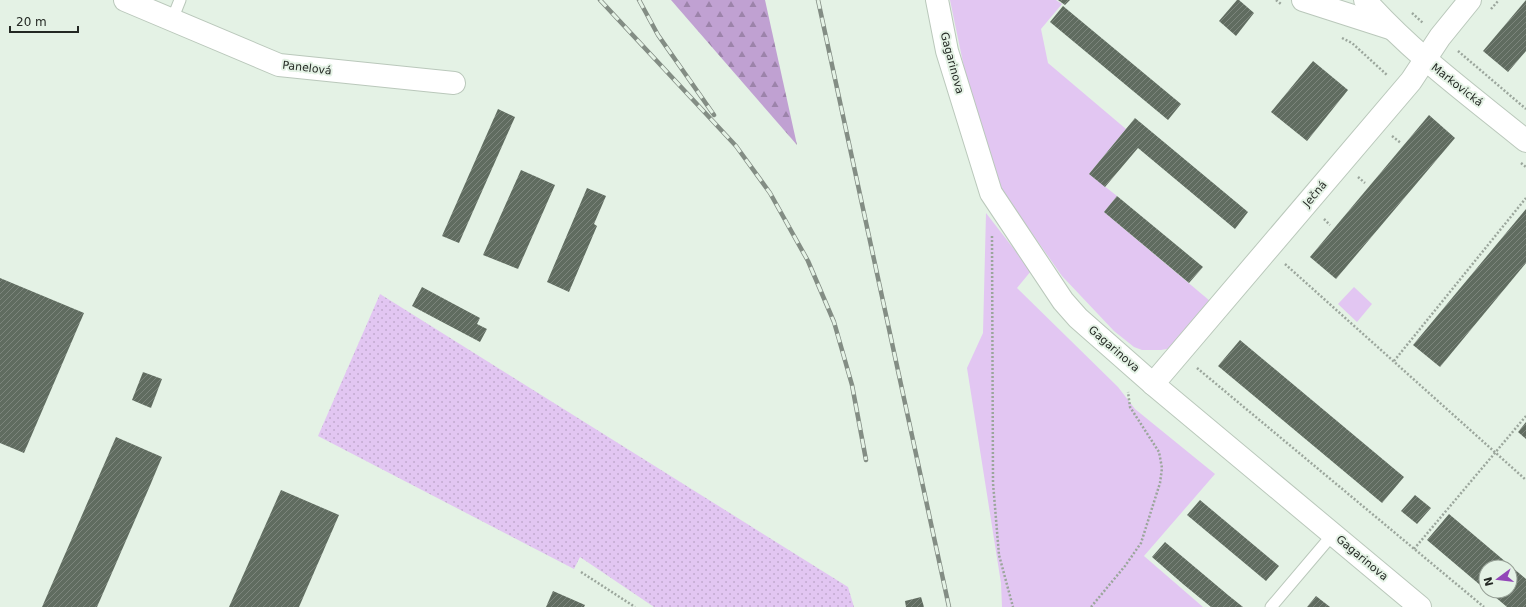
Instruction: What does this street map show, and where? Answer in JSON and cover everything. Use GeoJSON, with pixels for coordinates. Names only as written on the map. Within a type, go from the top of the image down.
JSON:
{"type":"FeatureCollection","features":[{"type":"Feature","properties":{"kind":"street","name":"Panelová"},"geometry":{"type":"LineString","coordinates":[[125,0],[279,65],[454,83]]}},
{"type":"Feature","properties":{"kind":"street","name":"Gagarinova"},"geometry":{"type":"LineString","coordinates":[[937,0],[947,52],[991,193],[1068,306],[1078,318],[1146,377],[1420,607]]}},
{"type":"Feature","properties":{"kind":"street","name":"Markovická"},"geometry":{"type":"LineString","coordinates":[[1365,0],[1390,28],[1424,59],[1526,141]]}},
{"type":"Feature","properties":{"kind":"street","name":"Ječná"},"geometry":{"type":"LineString","coordinates":[[1146,377],[1411,81],[1440,36],[1470,0]]}},
{"type":"Feature","properties":{"kind":"street","name":"Markovická"},"geometry":{"type":"LineString","coordinates":[[1294,4],[1390,28]]}},
{"type":"Feature","properties":{"kind":"lane"},"geometry":{"type":"LineString","coordinates":[[172,20],[180,0]]}},
{"type":"Feature","properties":{"kind":"lane"},"geometry":{"type":"LineString","coordinates":[[1271,607],[1333,534]]}},
{"type":"Feature","properties":{"kind":"path"},"geometry":{"type":"LineString","coordinates":[[1276,0],[1294,4]]}},
{"type":"Feature","properties":{"kind":"path"},"geometry":{"type":"LineString","coordinates":[[1407,9],[1526,109]]}},
{"type":"Feature","properties":{"kind":"path"},"geometry":{"type":"LineString","coordinates":[[1339,36],[1352,43],[1389,77]]}},
{"type":"Feature","properties":{"kind":"path"},"geometry":{"type":"LineString","coordinates":[[1520,162],[1526,168]]}},
{"type":"Feature","properties":{"kind":"path"},"geometry":{"type":"LineString","coordinates":[[1394,361],[1526,198]]}},
{"type":"Feature","properties":{"kind":"path"},"geometry":{"type":"LineString","coordinates":[[992,232],[993,483],[999,556],[1013,607]]}},
{"type":"Feature","properties":{"kind":"path"},"geometry":{"type":"LineString","coordinates":[[1281,261],[1526,480]]}},
{"type":"Feature","properties":{"kind":"path"},"geometry":{"type":"LineString","coordinates":[[1194,365],[1484,607]]}},
{"type":"Feature","properties":{"kind":"path"},"geometry":{"type":"LineString","coordinates":[[1091,607],[1125,566],[1141,543],[1160,483],[1162,468],[1159,452],[1130,408],[1127,395],[1129,386],[1146,377]]}},
{"type":"Feature","properties":{"kind":"path"},"geometry":{"type":"LineString","coordinates":[[1414,548],[1526,416]]}},
{"type":"Feature","properties":{"kind":"path"},"geometry":{"type":"LineString","coordinates":[[581,572],[635,607]]}},
{"type":"Feature","properties":{"kind":"shaded area"},"geometry":{"type":"Polygon","coordinates":[[[950,0],[1056,0],[1062,4],[1041,29],[1048,63],[1126,129],[1089,174],[1117,196],[1104,212],[1210,301],[1174,343],[1167,349],[1142,350],[1134,347],[1114,331],[1062,276],[1000,188],[966,77],[950,0]]]}},
{"type":"Feature","properties":{"kind":"shaded area"},"geometry":{"type":"Polygon","coordinates":[[[986,213],[1031,271],[1017,288],[1118,387],[1135,409],[1215,474],[1144,556],[1203,607],[1002,607],[1001,583],[967,368],[983,333],[986,213]]]}},
{"type":"Feature","properties":{"kind":"shaded area"},"geometry":{"type":"Polygon","coordinates":[[[1354,287],[1372,304],[1357,322],[1338,304],[1354,287]]]}},
{"type":"Feature","properties":{"kind":"shaded area"},"geometry":{"type":"Polygon","coordinates":[[[380,294],[848,587],[854,607],[654,607],[580,557],[574,569],[318,436],[380,294]]]}},
{"type":"Feature","properties":{"kind":"green space"},"geometry":{"type":"Polygon","coordinates":[[[671,0],[765,0],[797,145],[671,0]]]}},
{"type":"Feature","properties":{"kind":"building"},"geometry":{"type":"Polygon","coordinates":[[[1058,0],[1070,0],[1065,5],[1058,0]]]}},
{"type":"Feature","properties":{"kind":"building"},"geometry":{"type":"Polygon","coordinates":[[[1237,0],[1239,0],[1254,13],[1236,36],[1219,21],[1237,0]]]}},
{"type":"Feature","properties":{"kind":"building"},"geometry":{"type":"Polygon","coordinates":[[[1526,0],[1526,51],[1508,72],[1483,51],[1526,0]]]}},
{"type":"Feature","properties":{"kind":"building"},"geometry":{"type":"Polygon","coordinates":[[[1063,6],[1181,104],[1168,120],[1050,22],[1063,6]]]}},
{"type":"Feature","properties":{"kind":"building"},"geometry":{"type":"Polygon","coordinates":[[[1313,61],[1348,90],[1307,141],[1271,112],[1313,61]]]}},
{"type":"Feature","properties":{"kind":"building"},"geometry":{"type":"Polygon","coordinates":[[[498,109],[515,117],[459,243],[442,236],[498,109]]]}},
{"type":"Feature","properties":{"kind":"building"},"geometry":{"type":"Polygon","coordinates":[[[1429,115],[1455,138],[1336,279],[1310,257],[1429,115]]]}},
{"type":"Feature","properties":{"kind":"building"},"geometry":{"type":"Polygon","coordinates":[[[1135,118],[1248,212],[1235,229],[1138,148],[1105,187],[1089,174],[1135,118]]]}},
{"type":"Feature","properties":{"kind":"building"},"geometry":{"type":"Polygon","coordinates":[[[521,170],[555,185],[518,269],[483,255],[521,170]]]}},
{"type":"Feature","properties":{"kind":"building"},"geometry":{"type":"Polygon","coordinates":[[[587,188],[606,196],[594,224],[597,226],[569,292],[547,282],[587,188]]]}},
{"type":"Feature","properties":{"kind":"building"},"geometry":{"type":"Polygon","coordinates":[[[1117,196],[1203,267],[1189,283],[1104,212],[1117,196]]]}},
{"type":"Feature","properties":{"kind":"building"},"geometry":{"type":"Polygon","coordinates":[[[1526,209],[1526,263],[1440,367],[1413,345],[1526,209]]]}},
{"type":"Feature","properties":{"kind":"building"},"geometry":{"type":"Polygon","coordinates":[[[0,278],[84,313],[24,453],[0,443],[0,278]]]}},
{"type":"Feature","properties":{"kind":"building"},"geometry":{"type":"Polygon","coordinates":[[[422,287],[480,318],[477,324],[487,329],[480,342],[412,306],[422,287]]]}},
{"type":"Feature","properties":{"kind":"building"},"geometry":{"type":"Polygon","coordinates":[[[1240,340],[1404,477],[1382,503],[1218,366],[1240,340]]]}},
{"type":"Feature","properties":{"kind":"building"},"geometry":{"type":"Polygon","coordinates":[[[143,372],[162,379],[151,408],[132,400],[143,372]]]}},
{"type":"Feature","properties":{"kind":"building"},"geometry":{"type":"Polygon","coordinates":[[[1526,422],[1526,439],[1518,432],[1526,422]]]}},
{"type":"Feature","properties":{"kind":"building"},"geometry":{"type":"Polygon","coordinates":[[[116,437],[162,457],[149,488],[97,607],[42,607],[116,437]]]}},
{"type":"Feature","properties":{"kind":"building"},"geometry":{"type":"Polygon","coordinates":[[[281,490],[339,515],[299,607],[229,607],[281,490]]]}},
{"type":"Feature","properties":{"kind":"building"},"geometry":{"type":"Polygon","coordinates":[[[1415,495],[1431,508],[1417,524],[1401,511],[1415,495]]]}},
{"type":"Feature","properties":{"kind":"building"},"geometry":{"type":"Polygon","coordinates":[[[1200,500],[1279,566],[1266,581],[1187,515],[1200,500]]]}},
{"type":"Feature","properties":{"kind":"building"},"geometry":{"type":"Polygon","coordinates":[[[1449,514],[1502,559],[1478,559],[1478,583],[1427,540],[1449,514]]]}},
{"type":"Feature","properties":{"kind":"building"},"geometry":{"type":"Polygon","coordinates":[[[1165,542],[1243,607],[1211,607],[1183,584],[1152,557],[1165,542]]]}},
{"type":"Feature","properties":{"kind":"building"},"geometry":{"type":"Polygon","coordinates":[[[1518,572],[1526,579],[1526,607],[1507,607],[1498,599],[1518,599],[1518,572]]]}},
{"type":"Feature","properties":{"kind":"building"},"geometry":{"type":"Polygon","coordinates":[[[553,591],[585,605],[584,607],[546,607],[553,591]]]}},
{"type":"Feature","properties":{"kind":"building"},"geometry":{"type":"Polygon","coordinates":[[[1316,596],[1330,607],[1307,607],[1316,596]]]}},
{"type":"Feature","properties":{"kind":"building"},"geometry":{"type":"Polygon","coordinates":[[[921,597],[924,607],[906,607],[905,601],[921,597]]]}},
{"type":"Feature","properties":{"kind":"railway"},"geometry":{"type":"LineString","coordinates":[[600,0],[736,146],[770,193],[808,261],[834,322],[852,385],[866,460]]}},
{"type":"Feature","properties":{"kind":"railway"},"geometry":{"type":"LineString","coordinates":[[639,0],[658,35],[714,115]]}},
{"type":"Feature","properties":{"kind":"railway"},"geometry":{"type":"LineString","coordinates":[[818,0],[949,607]]}}]}
